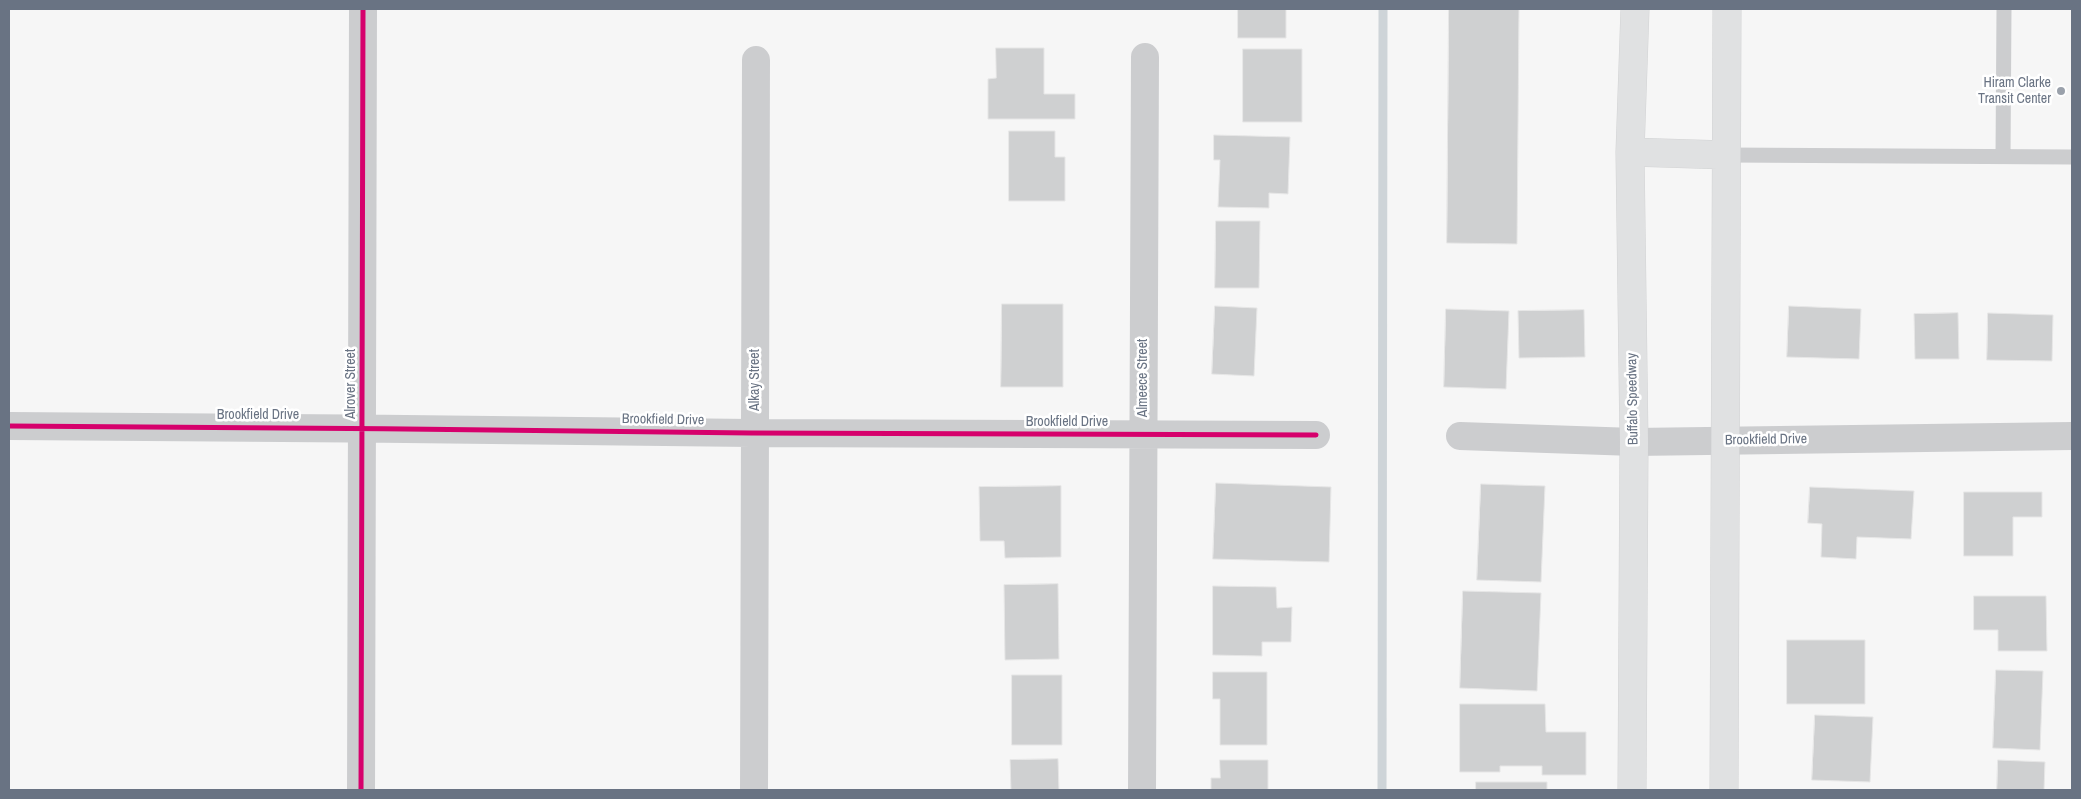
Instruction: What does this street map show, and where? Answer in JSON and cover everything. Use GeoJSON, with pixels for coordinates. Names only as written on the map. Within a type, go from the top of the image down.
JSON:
{"type":"FeatureCollection","features":[{"type":"Feature","properties":{"kind":"main road","name":"Buffalo Speedway"},"geometry":{"type":"LineString","coordinates":[[1632,790],[1634,442],[1630,152],[1635,9]]}},
{"type":"Feature","properties":{"kind":"main road"},"geometry":{"type":"LineString","coordinates":[[1724,790],[1728,9]]}},
{"type":"Feature","properties":{"kind":"main road"},"geometry":{"type":"LineString","coordinates":[[1630,152],[1726,155]]}},
{"type":"Feature","properties":{"kind":"street","name":"Alrover Street"},"geometry":{"type":"LineString","coordinates":[[361,790],[363,9]]}},
{"type":"Feature","properties":{"kind":"street","name":"Almeece Street"},"geometry":{"type":"LineString","coordinates":[[1142,790],[1145,56]]}},
{"type":"Feature","properties":{"kind":"street","name":"Alkay Street"},"geometry":{"type":"LineString","coordinates":[[754,790],[756,60]]}},
{"type":"Feature","properties":{"kind":"street","name":"Brookfield Drive"},"geometry":{"type":"LineString","coordinates":[[9,426],[362,427],[754,433],[1316,435]]}},
{"type":"Feature","properties":{"kind":"street","name":"Brookfield Drive"},"geometry":{"type":"LineString","coordinates":[[1460,436],[1634,442],[2072,436]]}},
{"type":"Feature","properties":{"kind":"lane"},"geometry":{"type":"LineString","coordinates":[[2003,156],[2004,9]]}},
{"type":"Feature","properties":{"kind":"lane"},"geometry":{"type":"LineString","coordinates":[[1726,155],[2072,157]]}},
{"type":"Feature","properties":{"kind":"building"},"geometry":{"type":"Polygon","coordinates":[[[1238,9],[1286,9],[1286,38],[1238,38],[1238,9]]]}},
{"type":"Feature","properties":{"kind":"building"},"geometry":{"type":"Polygon","coordinates":[[[1449,9],[1519,9],[1517,244],[1447,243],[1449,9]]]}},
{"type":"Feature","properties":{"kind":"building"},"geometry":{"type":"Polygon","coordinates":[[[996,48],[1044,48],[1044,94],[1075,94],[1075,119],[988,119],[988,79],[996,78],[996,48]]]}},
{"type":"Feature","properties":{"kind":"building"},"geometry":{"type":"Polygon","coordinates":[[[1243,49],[1302,49],[1302,122],[1243,122],[1243,49]]]}},
{"type":"Feature","properties":{"kind":"building"},"geometry":{"type":"Polygon","coordinates":[[[1009,131],[1055,131],[1055,157],[1065,157],[1065,201],[1009,201],[1009,131]]]}},
{"type":"Feature","properties":{"kind":"building"},"geometry":{"type":"Polygon","coordinates":[[[1214,135],[1290,137],[1288,194],[1269,193],[1269,208],[1218,207],[1220,160],[1214,160],[1214,135]]]}},
{"type":"Feature","properties":{"kind":"building"},"geometry":{"type":"Polygon","coordinates":[[[1216,221],[1260,221],[1259,288],[1215,288],[1216,221]]]}},
{"type":"Feature","properties":{"kind":"building"},"geometry":{"type":"Polygon","coordinates":[[[1002,304],[1063,304],[1063,387],[1001,387],[1002,304]]]}},
{"type":"Feature","properties":{"kind":"building"},"geometry":{"type":"Polygon","coordinates":[[[1215,306],[1257,308],[1254,376],[1212,374],[1215,306]]]}},
{"type":"Feature","properties":{"kind":"building"},"geometry":{"type":"Polygon","coordinates":[[[1789,306],[1861,309],[1859,359],[1787,357],[1789,306]]]}},
{"type":"Feature","properties":{"kind":"building"},"geometry":{"type":"Polygon","coordinates":[[[1446,309],[1509,311],[1506,389],[1444,387],[1446,309]]]}},
{"type":"Feature","properties":{"kind":"building"},"geometry":{"type":"Polygon","coordinates":[[[1584,310],[1585,357],[1519,358],[1518,311],[1584,310]]]}},
{"type":"Feature","properties":{"kind":"building"},"geometry":{"type":"Polygon","coordinates":[[[1958,313],[1959,359],[1915,359],[1914,314],[1958,313]]]}},
{"type":"Feature","properties":{"kind":"building"},"geometry":{"type":"Polygon","coordinates":[[[1988,313],[2053,315],[2052,361],[1987,360],[1988,313]]]}},
{"type":"Feature","properties":{"kind":"building"},"geometry":{"type":"Polygon","coordinates":[[[1216,483],[1331,487],[1329,562],[1213,559],[1216,483]]]}},
{"type":"Feature","properties":{"kind":"building"},"geometry":{"type":"Polygon","coordinates":[[[1481,484],[1545,486],[1541,582],[1477,580],[1481,484]]]}},
{"type":"Feature","properties":{"kind":"building"},"geometry":{"type":"Polygon","coordinates":[[[1061,486],[1061,557],[1005,558],[1004,541],[980,541],[979,487],[1061,486]]]}},
{"type":"Feature","properties":{"kind":"building"},"geometry":{"type":"Polygon","coordinates":[[[1810,487],[1914,491],[1911,539],[1857,537],[1856,559],[1821,557],[1822,524],[1808,523],[1810,487]]]}},
{"type":"Feature","properties":{"kind":"building"},"geometry":{"type":"Polygon","coordinates":[[[1964,492],[2042,492],[2042,517],[2013,517],[2013,556],[1964,556],[1964,492]]]}},
{"type":"Feature","properties":{"kind":"building"},"geometry":{"type":"Polygon","coordinates":[[[1058,584],[1059,659],[1005,660],[1004,585],[1058,584]]]}},
{"type":"Feature","properties":{"kind":"building"},"geometry":{"type":"Polygon","coordinates":[[[1213,586],[1276,587],[1277,608],[1292,607],[1291,642],[1262,642],[1262,656],[1213,655],[1213,586]]]}},
{"type":"Feature","properties":{"kind":"building"},"geometry":{"type":"Polygon","coordinates":[[[1463,591],[1541,593],[1537,691],[1460,688],[1463,591]]]}},
{"type":"Feature","properties":{"kind":"building"},"geometry":{"type":"Polygon","coordinates":[[[1974,596],[2046,596],[2047,651],[1998,651],[1998,630],[1974,630],[1974,596]]]}},
{"type":"Feature","properties":{"kind":"building"},"geometry":{"type":"Polygon","coordinates":[[[1787,640],[1865,640],[1865,704],[1787,704],[1787,640]]]}},
{"type":"Feature","properties":{"kind":"building"},"geometry":{"type":"Polygon","coordinates":[[[1996,670],[2043,671],[2040,750],[1993,748],[1996,670]]]}},
{"type":"Feature","properties":{"kind":"building"},"geometry":{"type":"Polygon","coordinates":[[[1213,672],[1267,672],[1267,745],[1220,745],[1220,699],[1213,699],[1213,672]]]}},
{"type":"Feature","properties":{"kind":"building"},"geometry":{"type":"Polygon","coordinates":[[[1012,675],[1062,675],[1062,745],[1012,745],[1012,675]]]}},
{"type":"Feature","properties":{"kind":"building"},"geometry":{"type":"Polygon","coordinates":[[[1460,704],[1545,704],[1546,732],[1586,732],[1586,775],[1542,775],[1542,766],[1500,766],[1500,772],[1460,772],[1460,704]]]}},
{"type":"Feature","properties":{"kind":"building"},"geometry":{"type":"Polygon","coordinates":[[[1815,715],[1873,717],[1870,782],[1812,780],[1815,715]]]}},
{"type":"Feature","properties":{"kind":"building"},"geometry":{"type":"Polygon","coordinates":[[[1058,759],[1059,790],[1011,790],[1010,760],[1058,759]]]}},
{"type":"Feature","properties":{"kind":"building"},"geometry":{"type":"Polygon","coordinates":[[[1220,760],[1268,760],[1268,790],[1211,790],[1211,778],[1220,778],[1220,760]]]}},
{"type":"Feature","properties":{"kind":"building"},"geometry":{"type":"Polygon","coordinates":[[[1998,760],[2045,762],[2044,790],[1997,790],[1998,760]]]}},
{"type":"Feature","properties":{"kind":"building"},"geometry":{"type":"Polygon","coordinates":[[[1476,782],[1547,782],[1547,790],[1476,790],[1476,782]]]}},
{"type":"Feature","properties":{"kind":"waterway"},"geometry":{"type":"LineString","coordinates":[[1382,790],[1383,9]]}},
{"type":"Feature","properties":{"kind":"cycle path"},"geometry":{"type":"LineString","coordinates":[[361,790],[363,9]]}},
{"type":"Feature","properties":{"kind":"cycle path"},"geometry":{"type":"LineString","coordinates":[[9,426],[822,434],[1316,435]]}},
{"type":"Feature","properties":{"kind":"place","name":"Hiram Clarke Transit Center"},"geometry":{"type":"Point","coordinates":[2061,91]}}]}
